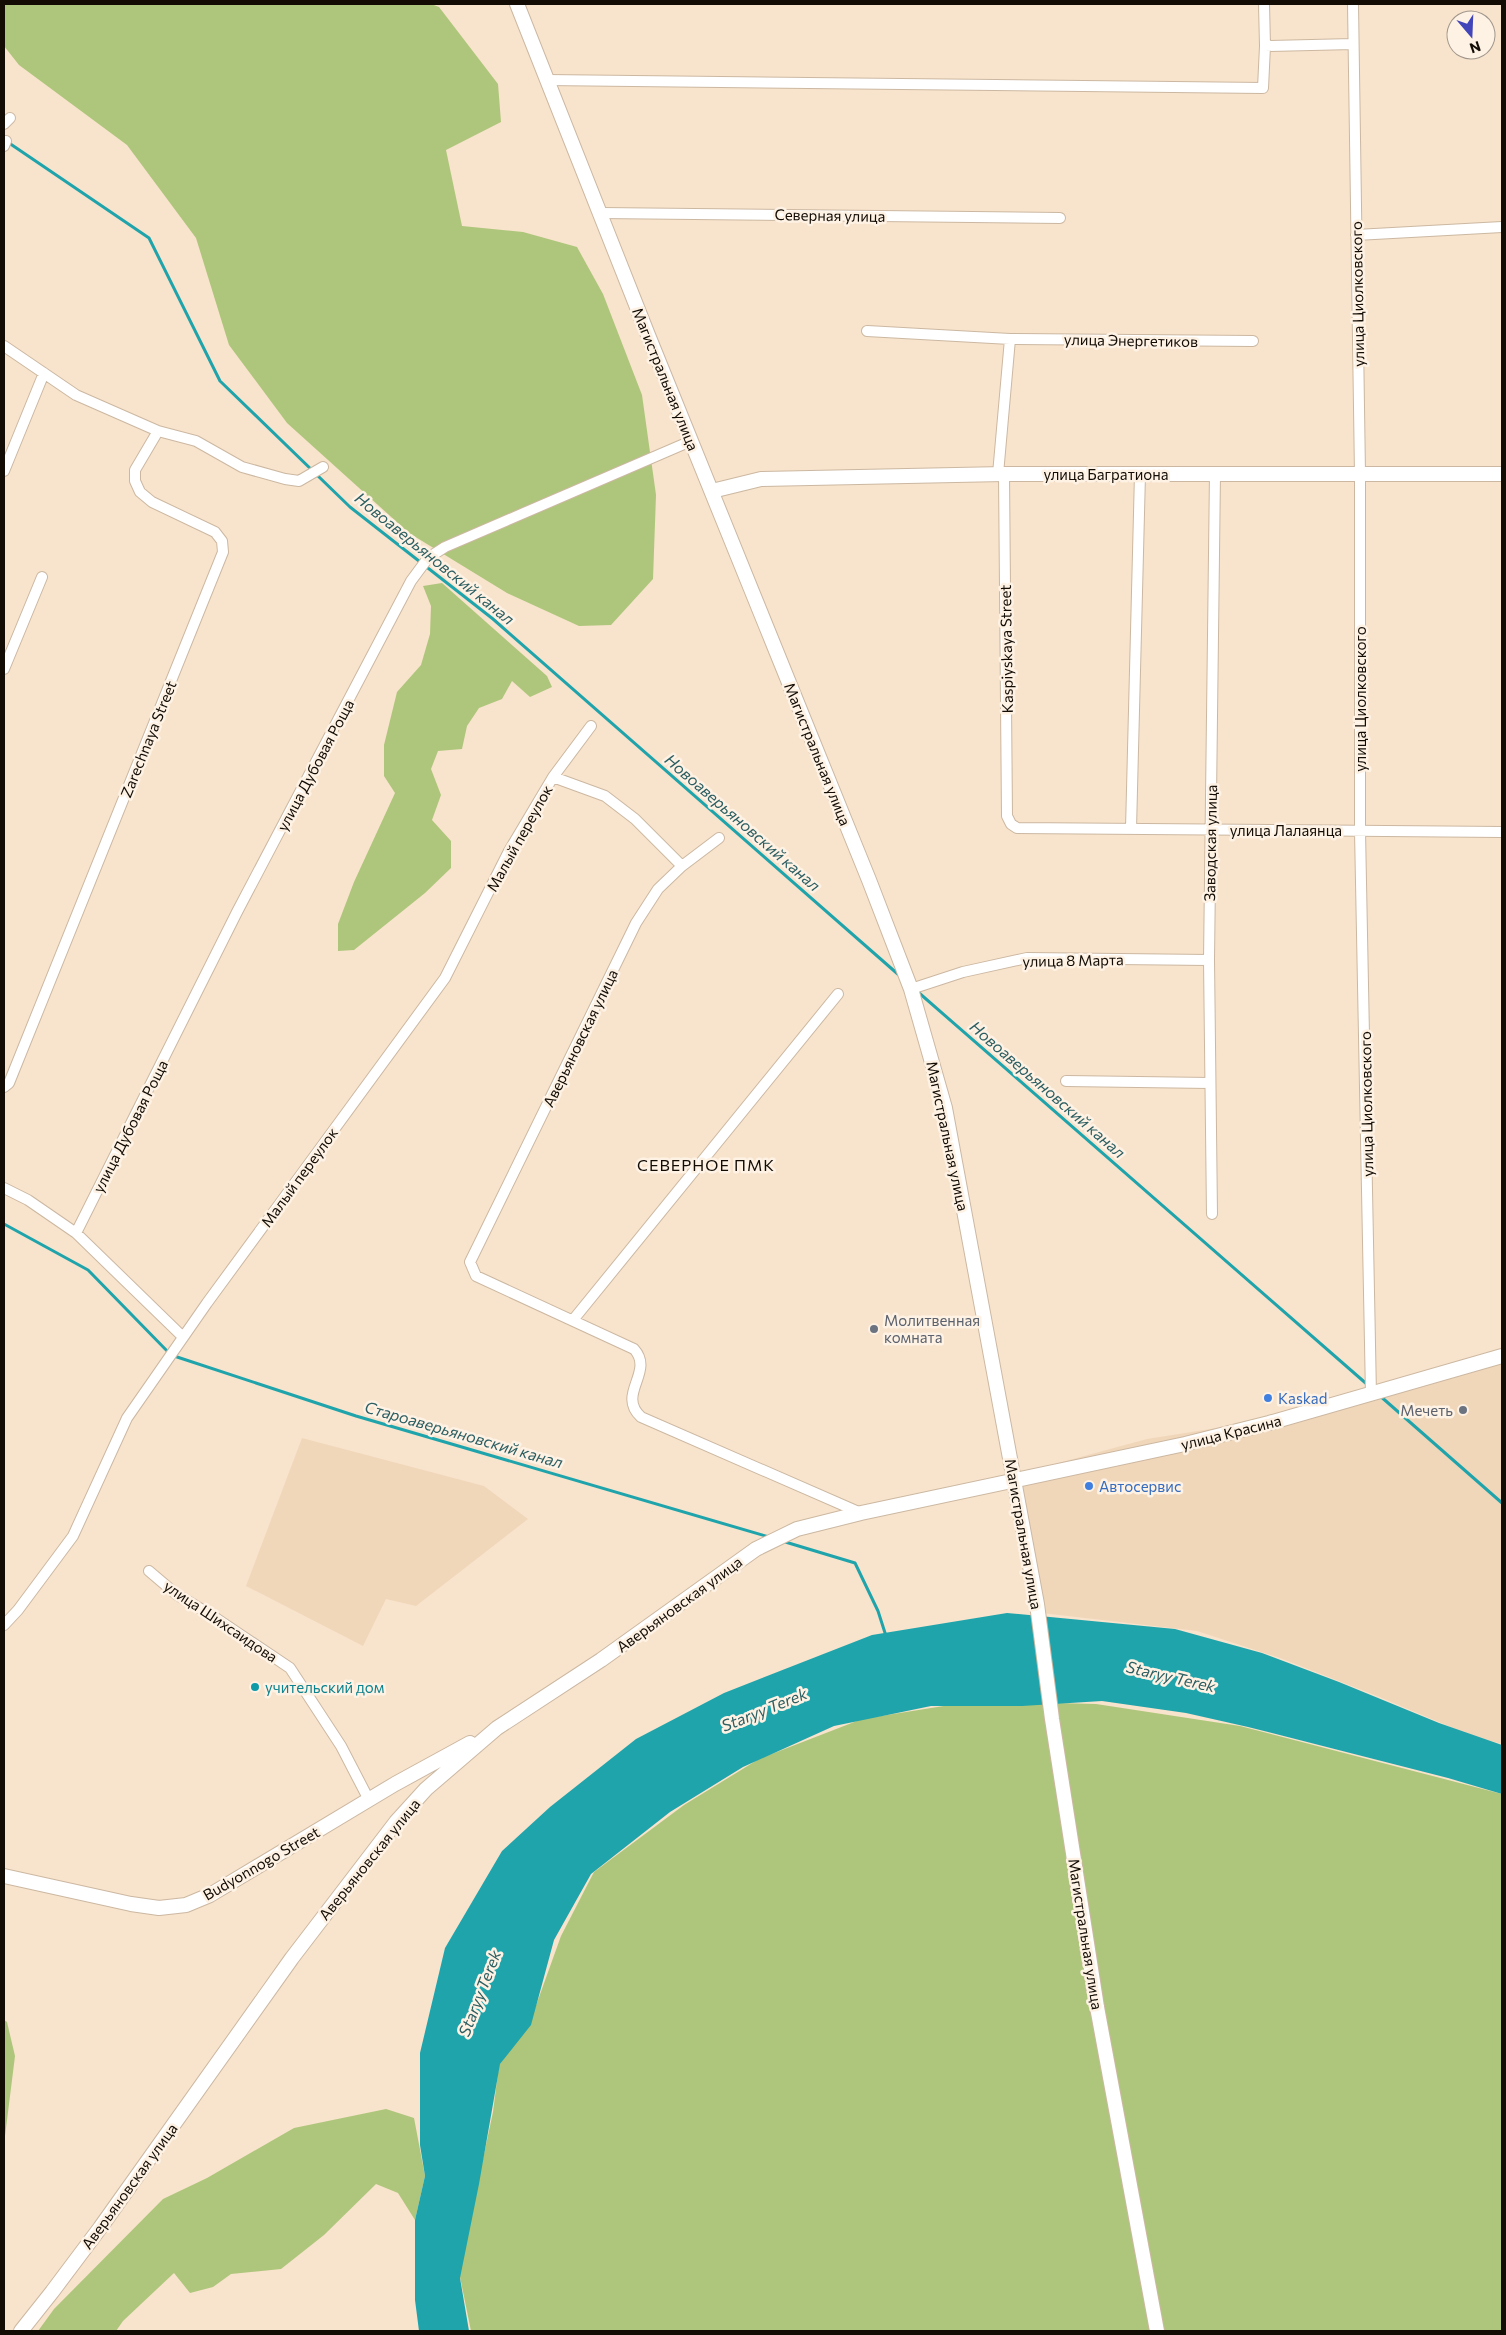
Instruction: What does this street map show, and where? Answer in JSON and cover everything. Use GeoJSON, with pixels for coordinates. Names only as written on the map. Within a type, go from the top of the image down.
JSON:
{"type":"FeatureCollection","features":[{"type":"Feature","properties":{"kind":"street","name":"Магистральная улица"},"geometry":{"type":"LineString","coordinates":[[517,4],[869,880],[911,989],[945,1108],[1037,1604],[1052,1719],[1097,2008],[1157,2331]]}},
{"type":"Feature","properties":{"kind":"street"},"geometry":{"type":"LineString","coordinates":[[546,80],[1262,88],[1265,46],[1264,4]]}},
{"type":"Feature","properties":{"kind":"street","name":"улица Циолковского"},"geometry":{"type":"LineString","coordinates":[[1353,4],[1360,474],[1360,831],[1371,1394]]}},
{"type":"Feature","properties":{"kind":"street"},"geometry":{"type":"LineString","coordinates":[[1265,46],[1353,44]]}},
{"type":"Feature","properties":{"kind":"street"},"geometry":{"type":"LineString","coordinates":[[4,141],[6,141],[4,146]]}},
{"type":"Feature","properties":{"kind":"street","name":"Северная улица"},"geometry":{"type":"LineString","coordinates":[[600,213],[1060,218]]}},
{"type":"Feature","properties":{"kind":"street"},"geometry":{"type":"LineString","coordinates":[[1356,235],[1502,228]]}},
{"type":"Feature","properties":{"kind":"street","name":"улица Энергетиков"},"geometry":{"type":"LineString","coordinates":[[867,332],[1010,339],[1253,341]]}},
{"type":"Feature","properties":{"kind":"street"},"geometry":{"type":"LineString","coordinates":[[1001,474],[1010,339]]}},
{"type":"Feature","properties":{"kind":"street"},"geometry":{"type":"LineString","coordinates":[[4,346],[76,395],[158,431],[196,441],[242,467],[285,480],[299,481],[323,467]]}},
{"type":"Feature","properties":{"kind":"street"},"geometry":{"type":"LineString","coordinates":[[4,471],[44,373]]}},
{"type":"Feature","properties":{"kind":"street","name":"Zarechnaya Street"},"geometry":{"type":"LineString","coordinates":[[4,1087],[9,1083],[223,552],[222,541],[215,532],[152,502],[140,492],[135,481],[135,470],[158,431]]}},
{"type":"Feature","properties":{"kind":"street","name":"улица Дубовая Роща"},"geometry":{"type":"LineString","coordinates":[[76,1233],[242,904],[412,581],[428,558],[445,547],[691,441]]}},
{"type":"Feature","properties":{"kind":"street","name":"Заводская улица"},"geometry":{"type":"LineString","coordinates":[[1212,1214],[1209,960],[1215,473]]}},
{"type":"Feature","properties":{"kind":"street","name":"улица Багратиона"},"geometry":{"type":"LineString","coordinates":[[712,491],[761,479],[1001,474],[1502,474]]}},
{"type":"Feature","properties":{"kind":"street","name":"Kaspiyskaya Street"},"geometry":{"type":"LineString","coordinates":[[1001,474],[1008,816],[1011,824]]}},
{"type":"Feature","properties":{"kind":"street"},"geometry":{"type":"LineString","coordinates":[[1131,829],[1140,474]]}},
{"type":"Feature","properties":{"kind":"street"},"geometry":{"type":"LineString","coordinates":[[4,669],[42,577]]}},
{"type":"Feature","properties":{"kind":"street","name":"Малый переулок"},"geometry":{"type":"LineString","coordinates":[[4,1625],[18,1610],[73,1536],[128,1418],[183,1337],[445,978],[509,851],[553,777],[590,726]]}},
{"type":"Feature","properties":{"kind":"street"},"geometry":{"type":"LineString","coordinates":[[553,777],[605,796],[635,819],[682,866]]}},
{"type":"Feature","properties":{"kind":"street","name":"улица Лалаянца"},"geometry":{"type":"LineString","coordinates":[[1011,824],[1017,828],[1502,832]]}},
{"type":"Feature","properties":{"kind":"street","name":"Аверьяновская улица"},"geometry":{"type":"LineString","coordinates":[[573,1320],[476,1276],[470,1262],[636,923],[658,889],[682,866],[720,838]]}},
{"type":"Feature","properties":{"kind":"street","name":"улица 8 Марта"},"geometry":{"type":"LineString","coordinates":[[911,989],[963,972],[1027,958],[1209,960]]}},
{"type":"Feature","properties":{"kind":"street"},"geometry":{"type":"LineString","coordinates":[[838,994],[573,1320],[634,1349],[641,1356],[642,1365],[631,1399],[634,1410],[641,1416],[861,1512]]}},
{"type":"Feature","properties":{"kind":"street"},"geometry":{"type":"LineString","coordinates":[[1066,1081],[1210,1083]]}},
{"type":"Feature","properties":{"kind":"street"},"geometry":{"type":"LineString","coordinates":[[4,1188],[28,1200],[76,1233],[183,1337]]}},
{"type":"Feature","properties":{"kind":"street","name":"улица Красина"},"geometry":{"type":"LineString","coordinates":[[1014,1481],[1185,1444],[1371,1394],[1502,1356]]}},
{"type":"Feature","properties":{"kind":"street","name":"Аверьяновская улица"},"geometry":{"type":"LineString","coordinates":[[21,2331],[100,2228],[292,1958],[396,1822],[426,1789],[496,1728],[601,1660],[756,1549],[797,1529],[861,1512],[1014,1481]]}},
{"type":"Feature","properties":{"kind":"street","name":"улица Шихсаидова"},"geometry":{"type":"LineString","coordinates":[[149,1571],[176,1594],[229,1626],[290,1668],[341,1746],[369,1800]]}},
{"type":"Feature","properties":{"kind":"street","name":"Budyonnogo Street"},"geometry":{"type":"LineString","coordinates":[[4,1876],[131,1904],[159,1908],[186,1905],[210,1895],[369,1800],[496,1728]]}},
{"type":"Feature","properties":{"kind":"shaded area"},"geometry":{"type":"Polygon","coordinates":[[[1502,1358],[1502,1744],[1472,1736],[1280,1658],[1197,1631],[1033,1612],[1010,1476],[1147,1439],[1298,1415],[1502,1358]]]}},
{"type":"Feature","properties":{"kind":"shaded area"},"geometry":{"type":"Polygon","coordinates":[[[302,1438],[484,1486],[528,1519],[416,1606],[386,1599],[363,1646],[246,1586],[302,1438]]]}},
{"type":"Feature","properties":{"kind":"green space"},"geometry":{"type":"Polygon","coordinates":[[[4,4],[431,4],[439,7],[498,84],[501,122],[446,150],[462,226],[523,232],[577,247],[603,294],[642,395],[656,495],[653,579],[611,625],[579,626],[507,593],[409,533],[287,423],[229,345],[196,238],[127,145],[19,65],[4,46],[4,4]]]}},
{"type":"Feature","properties":{"kind":"green space"},"geometry":{"type":"Polygon","coordinates":[[[442,583],[547,676],[552,687],[530,697],[512,681],[502,699],[479,708],[467,726],[462,749],[438,751],[431,769],[441,795],[432,820],[451,841],[451,868],[425,893],[354,950],[338,951],[338,924],[354,882],[395,793],[384,776],[384,745],[397,692],[421,665],[430,634],[431,606],[423,586],[442,583]]]}},
{"type":"Feature","properties":{"kind":"green space"},"geometry":{"type":"Polygon","coordinates":[[[975,1701],[1096,1704],[1240,1726],[1502,1794],[1502,2331],[471,2331],[459,2272],[493,2112],[499,2065],[529,2025],[561,1936],[594,1872],[684,1805],[759,1759],[862,1719],[975,1701]]]}},
{"type":"Feature","properties":{"kind":"green space"},"geometry":{"type":"Polygon","coordinates":[[[4,2020],[7,2022],[15,2056],[4,2144],[4,2020]]]}},
{"type":"Feature","properties":{"kind":"green space"},"geometry":{"type":"Polygon","coordinates":[[[386,2109],[414,2118],[425,2176],[415,2220],[398,2193],[376,2184],[324,2235],[281,2269],[231,2274],[213,2287],[190,2293],[174,2273],[123,2321],[116,2331],[38,2331],[54,2309],[163,2199],[207,2178],[294,2128],[386,2109]]]}},
{"type":"Feature","properties":{"kind":"water","name":"Staryy Terek"},"geometry":{"type":"Polygon","coordinates":[[[1007,1613],[1175,1629],[1262,1653],[1439,1723],[1502,1745],[1502,1794],[1448,1778],[1248,1727],[1186,1713],[1102,1701],[1022,1706],[931,1706],[834,1726],[743,1767],[670,1812],[591,1874],[554,1940],[531,2025],[500,2064],[460,2278],[469,2331],[419,2331],[415,2300],[415,2220],[425,2176],[420,2145],[420,2053],[445,1948],[502,1851],[550,1807],[636,1739],[724,1693],[872,1635],[1007,1613]]]}},
{"type":"Feature","properties":{"kind":"waterway","name":"Новоаверьяновский канал"},"geometry":{"type":"LineString","coordinates":[[9,143],[149,238],[220,381],[350,507],[493,619],[900,976]]}},
{"type":"Feature","properties":{"kind":"waterway","name":"Новоаверьяновский канал"},"geometry":{"type":"LineString","coordinates":[[918,992],[1369,1386]]}},
{"type":"Feature","properties":{"kind":"waterway","name":"Староаверьяновский канал"},"geometry":{"type":"LineString","coordinates":[[4,1224],[88,1270],[171,1355],[356,1416],[769,1537]]}},
{"type":"Feature","properties":{"kind":"waterway","name":"Новоаверьяновский канал"},"geometry":{"type":"LineString","coordinates":[[1379,1395],[1502,1503]]}},
{"type":"Feature","properties":{"kind":"waterway","name":"Староаверьяновский канал"},"geometry":{"type":"LineString","coordinates":[[782,1541],[855,1563],[878,1611],[886,1636]]}},
{"type":"Feature","properties":{"kind":"place","name":"Молитвенная комната"},"geometry":{"type":"Point","coordinates":[874,1329]}},
{"type":"Feature","properties":{"kind":"place","name":"Kaskad"},"geometry":{"type":"Point","coordinates":[1268,1398]}},
{"type":"Feature","properties":{"kind":"place","name":"Мечеть"},"geometry":{"type":"Point","coordinates":[1463,1410]}},
{"type":"Feature","properties":{"kind":"place","name":"Автосервис"},"geometry":{"type":"Point","coordinates":[1089,1486]}},
{"type":"Feature","properties":{"kind":"place","name":"учительский дом"},"geometry":{"type":"Point","coordinates":[255,1687]}},
{"type":"Feature","properties":{"kind":"district","name":"СЕВЕРНОЕ ПМК"},"geometry":{"type":"Point","coordinates":[706,1164]}}]}
